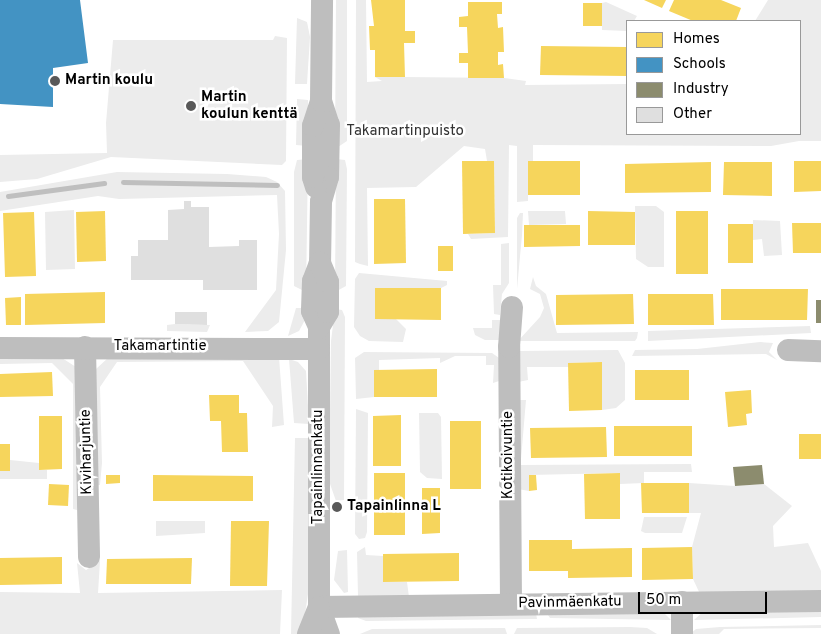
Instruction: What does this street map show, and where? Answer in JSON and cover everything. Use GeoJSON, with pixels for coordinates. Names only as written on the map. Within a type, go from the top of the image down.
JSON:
{"type":"FeatureCollection","features":[{"type":"Feature","properties":{"kind":"street","name":"Tapainlinnankatu"},"geometry":{"type":"LineString","coordinates":[[322,0],[321,100],[314,126],[313,153],[313,177],[321,202],[320,263],[313,281],[312,305],[319,338],[319,607],[329,634]]}},
{"type":"Feature","properties":{"kind":"street","name":"Kotikoivuntie"},"geometry":{"type":"LineString","coordinates":[[511,604],[509,346],[512,307]]}},
{"type":"Feature","properties":{"kind":"street","name":"Takamartintie"},"geometry":{"type":"LineString","coordinates":[[0,348],[86,347],[319,338]]}},
{"type":"Feature","properties":{"kind":"street","name":"Kiviharjuntie"},"geometry":{"type":"LineString","coordinates":[[86,347],[89,557]]}},
{"type":"Feature","properties":{"kind":"street"},"geometry":{"type":"LineString","coordinates":[[788,350],[821,350]]}},
{"type":"Feature","properties":{"kind":"street","name":"Pavinmäenkatu"},"geometry":{"type":"LineString","coordinates":[[319,607],[821,601]]}},
{"type":"Feature","properties":{"kind":"street"},"geometry":{"type":"LineString","coordinates":[[682,602],[682,634]]}},
{"type":"Feature","properties":{"kind":"street","name":"Tapainlinnankatu"},"geometry":{"type":"LineString","coordinates":[[308,634],[319,607]]}},
{"type":"Feature","properties":{"kind":"green space"},"geometry":{"type":"Polygon","coordinates":[[[336,0],[347,0],[347,141],[338,147],[335,145],[336,0]]]}},
{"type":"Feature","properties":{"kind":"green space","name":"Takamartinpuisto"},"geometry":{"type":"Polygon","coordinates":[[[356,0],[366,0],[367,82],[382,81],[375,77],[405,77],[504,78],[526,81],[525,85],[626,84],[626,135],[801,135],[801,20],[756,20],[768,0],[821,0],[821,141],[799,141],[771,146],[533,145],[533,161],[528,161],[528,201],[517,202],[517,146],[509,145],[508,237],[471,239],[468,234],[495,233],[494,161],[487,161],[485,149],[464,146],[416,187],[367,188],[368,266],[355,262],[356,0]]]}},
{"type":"Feature","properties":{"kind":"green space"},"geometry":{"type":"Polygon","coordinates":[[[606,2],[637,16],[635,20],[626,20],[626,31],[602,30],[602,3],[606,2]]]}},
{"type":"Feature","properties":{"kind":"green space"},"geometry":{"type":"Polygon","coordinates":[[[297,18],[307,22],[310,37],[307,84],[295,84],[297,18]]]}},
{"type":"Feature","properties":{"kind":"green space","name":"Martin koulun kenttä"},"geometry":{"type":"Polygon","coordinates":[[[275,36],[287,38],[286,161],[282,165],[111,157],[37,179],[0,182],[0,155],[107,153],[106,123],[113,40],[273,40],[275,36]]]}},
{"type":"Feature","properties":{"kind":"green space"},"geometry":{"type":"Polygon","coordinates":[[[297,99],[308,100],[308,146],[296,145],[297,99]]]}},
{"type":"Feature","properties":{"kind":"green space"},"geometry":{"type":"Polygon","coordinates":[[[308,159],[306,292],[294,286],[294,172],[297,160],[308,159]]]}},
{"type":"Feature","properties":{"kind":"green space"},"geometry":{"type":"Polygon","coordinates":[[[336,159],[345,160],[347,169],[346,286],[335,292],[336,159]]]}},
{"type":"Feature","properties":{"kind":"green space"},"geometry":{"type":"Polygon","coordinates":[[[117,172],[227,174],[266,177],[277,182],[285,191],[286,250],[279,322],[268,331],[245,332],[276,290],[279,234],[277,195],[119,199],[98,196],[0,211],[0,192],[117,172]]]}},
{"type":"Feature","properties":{"kind":"green space"},"geometry":{"type":"Polygon","coordinates":[[[635,206],[656,206],[664,212],[664,267],[648,267],[636,259],[635,206]]]}},
{"type":"Feature","properties":{"kind":"green space"},"geometry":{"type":"Polygon","coordinates":[[[74,210],[75,269],[46,270],[45,212],[74,210]]]}},
{"type":"Feature","properties":{"kind":"green space"},"geometry":{"type":"Polygon","coordinates":[[[528,211],[565,211],[566,224],[529,225],[528,211]]]}},
{"type":"Feature","properties":{"kind":"green space"},"geometry":{"type":"Polygon","coordinates":[[[520,213],[523,213],[517,289],[517,218],[520,213]]]}},
{"type":"Feature","properties":{"kind":"green space"},"geometry":{"type":"Polygon","coordinates":[[[753,220],[780,221],[782,255],[764,256],[762,239],[753,240],[753,220]]]}},
{"type":"Feature","properties":{"kind":"green space"},"geometry":{"type":"Polygon","coordinates":[[[509,243],[509,283],[502,294],[500,315],[494,314],[493,285],[501,285],[501,244],[509,243]]]}},
{"type":"Feature","properties":{"kind":"green space"},"geometry":{"type":"Polygon","coordinates":[[[359,273],[447,281],[447,285],[441,288],[375,288],[375,319],[396,319],[406,329],[403,342],[369,341],[360,336],[354,327],[355,279],[359,273]]]}},
{"type":"Feature","properties":{"kind":"green space"},"geometry":{"type":"Polygon","coordinates":[[[533,277],[536,286],[546,294],[557,333],[638,332],[637,338],[635,341],[518,341],[540,317],[544,308],[540,294],[530,289],[533,277]]]}},
{"type":"Feature","properties":{"kind":"green space"},"geometry":{"type":"Polygon","coordinates":[[[296,308],[305,308],[306,318],[299,331],[288,336],[296,308]]]}},
{"type":"Feature","properties":{"kind":"green space"},"geometry":{"type":"Polygon","coordinates":[[[335,309],[342,310],[345,317],[344,500],[336,501],[329,481],[331,341],[335,309]]]}},
{"type":"Feature","properties":{"kind":"green space"},"geometry":{"type":"Polygon","coordinates":[[[492,320],[501,320],[500,340],[485,340],[475,335],[473,328],[492,328],[492,320]]]}},
{"type":"Feature","properties":{"kind":"green space"},"geometry":{"type":"Polygon","coordinates":[[[167,325],[210,325],[207,332],[167,331],[167,325]]]}},
{"type":"Feature","properties":{"kind":"green space"},"geometry":{"type":"Polygon","coordinates":[[[810,326],[811,333],[648,341],[648,331],[810,326]]]}},
{"type":"Feature","properties":{"kind":"green space"},"geometry":{"type":"Polygon","coordinates":[[[760,342],[773,343],[769,352],[777,360],[766,354],[632,356],[635,350],[697,349],[760,342]]]}},
{"type":"Feature","properties":{"kind":"green space"},"geometry":{"type":"Polygon","coordinates":[[[618,350],[625,363],[625,400],[616,408],[602,410],[601,362],[568,363],[568,367],[527,367],[528,380],[518,382],[519,351],[618,350]]]}},
{"type":"Feature","properties":{"kind":"green space"},"geometry":{"type":"Polygon","coordinates":[[[364,352],[492,353],[502,360],[502,380],[493,383],[494,365],[486,365],[486,356],[455,356],[440,363],[440,358],[379,360],[379,370],[374,370],[374,397],[356,399],[355,358],[364,352]]]}},
{"type":"Feature","properties":{"kind":"green space"},"geometry":{"type":"Polygon","coordinates":[[[109,357],[279,357],[284,425],[272,427],[273,406],[243,361],[117,362],[100,387],[102,463],[100,485],[95,485],[96,369],[109,357]]]}},
{"type":"Feature","properties":{"kind":"green space"},"geometry":{"type":"Polygon","coordinates":[[[62,358],[76,367],[77,510],[73,509],[73,384],[52,363],[0,364],[0,359],[62,358]]]}},
{"type":"Feature","properties":{"kind":"green space"},"geometry":{"type":"Polygon","coordinates":[[[289,359],[298,362],[306,371],[309,424],[294,423],[289,359]]]}},
{"type":"Feature","properties":{"kind":"green space"},"geometry":{"type":"Polygon","coordinates":[[[517,400],[526,400],[521,459],[518,458],[517,400]]]}},
{"type":"Feature","properties":{"kind":"green space"},"geometry":{"type":"Polygon","coordinates":[[[356,409],[368,413],[367,532],[365,538],[359,539],[355,534],[356,409]]]}},
{"type":"Feature","properties":{"kind":"green space"},"geometry":{"type":"Polygon","coordinates":[[[419,413],[438,413],[441,417],[442,479],[427,478],[420,472],[419,413]]]}},
{"type":"Feature","properties":{"kind":"green space"},"geometry":{"type":"Polygon","coordinates":[[[295,438],[309,438],[308,594],[302,634],[291,634],[295,438]]]}},
{"type":"Feature","properties":{"kind":"green space"},"geometry":{"type":"Polygon","coordinates":[[[10,460],[39,463],[39,470],[47,470],[47,479],[0,479],[0,471],[10,471],[10,460]]]}},
{"type":"Feature","properties":{"kind":"green space"},"geometry":{"type":"Polygon","coordinates":[[[691,464],[692,472],[644,472],[644,483],[620,484],[619,473],[529,475],[529,491],[518,489],[519,465],[691,464]]]}},
{"type":"Feature","properties":{"kind":"green space"},"geometry":{"type":"Polygon","coordinates":[[[689,483],[735,486],[764,484],[792,506],[773,526],[774,547],[808,543],[821,571],[821,592],[700,594],[693,579],[692,547],[701,513],[689,513],[689,483]]]}},
{"type":"Feature","properties":{"kind":"green space"},"geometry":{"type":"Polygon","coordinates":[[[644,517],[687,517],[682,533],[645,533],[641,531],[644,517]]]}},
{"type":"Feature","properties":{"kind":"green space"},"geometry":{"type":"Polygon","coordinates":[[[156,521],[205,521],[205,533],[156,536],[156,521]]]}},
{"type":"Feature","properties":{"kind":"green space"},"geometry":{"type":"Polygon","coordinates":[[[365,547],[366,555],[383,556],[384,582],[407,582],[409,597],[358,596],[357,552],[365,547]]]}},
{"type":"Feature","properties":{"kind":"green space"},"geometry":{"type":"Polygon","coordinates":[[[347,550],[348,592],[344,593],[334,580],[338,551],[347,550]]]}},
{"type":"Feature","properties":{"kind":"green space"},"geometry":{"type":"Polygon","coordinates":[[[100,561],[98,593],[282,590],[280,634],[0,634],[0,592],[80,593],[77,563],[86,570],[100,561]]]}},
{"type":"Feature","properties":{"kind":"green space"},"geometry":{"type":"Polygon","coordinates":[[[821,609],[821,617],[694,620],[705,610],[821,609]]]}},
{"type":"Feature","properties":{"kind":"green space"},"geometry":{"type":"Polygon","coordinates":[[[546,612],[663,612],[671,620],[550,618],[546,612]]]}},
{"type":"Feature","properties":{"kind":"green space"},"geometry":{"type":"Polygon","coordinates":[[[536,613],[537,619],[366,621],[358,618],[358,615],[536,613]]]}},
{"type":"Feature","properties":{"kind":"green space"},"geometry":{"type":"Polygon","coordinates":[[[821,625],[821,628],[724,629],[719,634],[690,634],[696,629],[720,627],[821,625]]]}},
{"type":"Feature","properties":{"kind":"green space"},"geometry":{"type":"Polygon","coordinates":[[[505,628],[507,634],[360,634],[372,629],[505,628]]]}},
{"type":"Feature","properties":{"kind":"green space"},"geometry":{"type":"Polygon","coordinates":[[[517,628],[647,628],[657,634],[514,634],[517,628]]]}},
{"type":"Feature","properties":{"kind":"building: Homes"},"geometry":{"type":"Polygon","coordinates":[[[371,0],[405,0],[405,31],[415,31],[415,43],[404,43],[405,77],[375,77],[375,50],[370,50],[369,26],[374,26],[371,0]]]}},
{"type":"Feature","properties":{"kind":"building: Homes"},"geometry":{"type":"Polygon","coordinates":[[[644,0],[666,0],[662,8],[644,0]]]}},
{"type":"Feature","properties":{"kind":"building: Homes"},"geometry":{"type":"Polygon","coordinates":[[[674,0],[721,0],[741,8],[736,20],[691,20],[669,11],[674,0]]]}},
{"type":"Feature","properties":{"kind":"building: Homes"},"geometry":{"type":"Polygon","coordinates":[[[468,2],[502,2],[502,14],[497,14],[498,28],[503,27],[504,52],[498,52],[498,65],[503,64],[504,78],[468,78],[468,63],[459,63],[459,53],[468,53],[467,27],[459,27],[459,17],[468,16],[468,2]]]}},
{"type":"Feature","properties":{"kind":"building: Homes"},"geometry":{"type":"Polygon","coordinates":[[[583,3],[602,3],[602,26],[583,26],[583,3]]]}},
{"type":"Feature","properties":{"kind":"building: Homes"},"geometry":{"type":"Polygon","coordinates":[[[541,46],[626,47],[626,76],[540,75],[541,46]]]}},
{"type":"Feature","properties":{"kind":"building: Homes"},"geometry":{"type":"Polygon","coordinates":[[[462,161],[494,161],[495,233],[463,234],[462,161]]]}},
{"type":"Feature","properties":{"kind":"building: Homes"},"geometry":{"type":"Polygon","coordinates":[[[528,161],[580,161],[580,195],[528,195],[528,161]]]}},
{"type":"Feature","properties":{"kind":"building: Homes"},"geometry":{"type":"Polygon","coordinates":[[[794,161],[821,161],[821,191],[794,192],[794,161]]]}},
{"type":"Feature","properties":{"kind":"building: Homes"},"geometry":{"type":"Polygon","coordinates":[[[711,162],[711,192],[625,193],[625,164],[711,162]]]}},
{"type":"Feature","properties":{"kind":"building: Homes"},"geometry":{"type":"Polygon","coordinates":[[[724,162],[772,162],[772,196],[723,195],[724,162]]]}},
{"type":"Feature","properties":{"kind":"building: Homes"},"geometry":{"type":"Polygon","coordinates":[[[374,199],[405,199],[406,263],[374,264],[374,199]]]}},
{"type":"Feature","properties":{"kind":"building: Homes"},"geometry":{"type":"Polygon","coordinates":[[[105,211],[106,261],[77,262],[76,212],[105,211]]]}},
{"type":"Feature","properties":{"kind":"building: Homes"},"geometry":{"type":"Polygon","coordinates":[[[588,211],[635,212],[635,245],[588,245],[588,211]]]}},
{"type":"Feature","properties":{"kind":"building: Homes"},"geometry":{"type":"Polygon","coordinates":[[[676,211],[708,211],[708,274],[676,274],[676,211]]]}},
{"type":"Feature","properties":{"kind":"building: Homes"},"geometry":{"type":"Polygon","coordinates":[[[34,212],[36,276],[5,277],[3,213],[34,212]]]}},
{"type":"Feature","properties":{"kind":"building: Homes"},"geometry":{"type":"Polygon","coordinates":[[[792,223],[821,223],[821,253],[793,253],[792,223]]]}},
{"type":"Feature","properties":{"kind":"building: Homes"},"geometry":{"type":"Polygon","coordinates":[[[728,224],[753,224],[753,263],[728,263],[728,224]]]}},
{"type":"Feature","properties":{"kind":"building: Homes"},"geometry":{"type":"Polygon","coordinates":[[[524,225],[580,225],[580,246],[524,247],[524,225]]]}},
{"type":"Feature","properties":{"kind":"building: Homes"},"geometry":{"type":"Polygon","coordinates":[[[438,246],[453,246],[453,271],[438,271],[438,246]]]}},
{"type":"Feature","properties":{"kind":"building: Homes"},"geometry":{"type":"Polygon","coordinates":[[[375,288],[441,288],[441,320],[375,319],[375,288]]]}},
{"type":"Feature","properties":{"kind":"building: Homes"},"geometry":{"type":"Polygon","coordinates":[[[721,289],[808,289],[807,320],[721,320],[721,289]]]}},
{"type":"Feature","properties":{"kind":"building: Homes"},"geometry":{"type":"Polygon","coordinates":[[[105,292],[105,323],[25,325],[25,294],[105,292]]]}},
{"type":"Feature","properties":{"kind":"building: Homes"},"geometry":{"type":"Polygon","coordinates":[[[633,294],[634,324],[556,325],[556,295],[633,294]]]}},
{"type":"Feature","properties":{"kind":"building: Homes"},"geometry":{"type":"Polygon","coordinates":[[[648,294],[713,294],[714,325],[648,325],[648,294]]]}},
{"type":"Feature","properties":{"kind":"building: Homes"},"geometry":{"type":"Polygon","coordinates":[[[21,297],[21,325],[6,325],[5,298],[21,297]]]}},
{"type":"Feature","properties":{"kind":"building: Homes"},"geometry":{"type":"Polygon","coordinates":[[[602,362],[602,410],[569,411],[568,363],[602,362]]]}},
{"type":"Feature","properties":{"kind":"building: Homes"},"geometry":{"type":"Polygon","coordinates":[[[437,369],[437,397],[374,397],[374,370],[437,369]]]}},
{"type":"Feature","properties":{"kind":"building: Homes"},"geometry":{"type":"Polygon","coordinates":[[[635,370],[689,370],[689,400],[635,400],[635,370]]]}},
{"type":"Feature","properties":{"kind":"building: Homes"},"geometry":{"type":"Polygon","coordinates":[[[52,372],[53,396],[0,397],[0,374],[52,372]]]}},
{"type":"Feature","properties":{"kind":"building: Homes"},"geometry":{"type":"Polygon","coordinates":[[[751,390],[752,413],[746,414],[747,425],[728,427],[725,392],[751,390]]]}},
{"type":"Feature","properties":{"kind":"building: Homes"},"geometry":{"type":"Polygon","coordinates":[[[209,395],[239,395],[239,413],[247,413],[248,452],[222,452],[221,421],[210,421],[209,395]]]}},
{"type":"Feature","properties":{"kind":"building: Homes"},"geometry":{"type":"Polygon","coordinates":[[[401,415],[401,466],[373,466],[373,416],[401,415]]]}},
{"type":"Feature","properties":{"kind":"building: Homes"},"geometry":{"type":"Polygon","coordinates":[[[39,416],[62,416],[62,469],[39,470],[39,416]]]}},
{"type":"Feature","properties":{"kind":"building: Homes"},"geometry":{"type":"Polygon","coordinates":[[[450,421],[481,421],[481,489],[450,489],[450,421]]]}},
{"type":"Feature","properties":{"kind":"building: Homes"},"geometry":{"type":"Polygon","coordinates":[[[614,426],[692,426],[692,456],[614,456],[614,426]]]}},
{"type":"Feature","properties":{"kind":"building: Homes"},"geometry":{"type":"Polygon","coordinates":[[[606,427],[607,457],[531,458],[530,428],[606,427]]]}},
{"type":"Feature","properties":{"kind":"building: Homes"},"geometry":{"type":"Polygon","coordinates":[[[799,434],[821,434],[821,459],[799,459],[799,434]]]}},
{"type":"Feature","properties":{"kind":"building: Homes"},"geometry":{"type":"Polygon","coordinates":[[[0,444],[10,444],[10,471],[0,471],[0,444]]]}},
{"type":"Feature","properties":{"kind":"building: Homes"},"geometry":{"type":"Polygon","coordinates":[[[374,473],[405,473],[405,535],[374,535],[374,473]]]}},
{"type":"Feature","properties":{"kind":"building: Homes"},"geometry":{"type":"Polygon","coordinates":[[[620,473],[620,519],[585,519],[584,474],[620,473]]]}},
{"type":"Feature","properties":{"kind":"building: Homes"},"geometry":{"type":"Polygon","coordinates":[[[106,475],[120,475],[120,483],[106,484],[106,475]]]}},
{"type":"Feature","properties":{"kind":"building: Homes"},"geometry":{"type":"Polygon","coordinates":[[[153,475],[253,476],[253,501],[153,501],[153,475]]]}},
{"type":"Feature","properties":{"kind":"building: Homes"},"geometry":{"type":"Polygon","coordinates":[[[529,475],[536,475],[537,490],[529,491],[529,475]]]}},
{"type":"Feature","properties":{"kind":"building: Homes"},"geometry":{"type":"Polygon","coordinates":[[[641,483],[689,483],[689,513],[642,513],[641,483]]]}},
{"type":"Feature","properties":{"kind":"building: Homes"},"geometry":{"type":"Polygon","coordinates":[[[49,484],[69,485],[68,506],[48,505],[49,484]]]}},
{"type":"Feature","properties":{"kind":"building: Homes"},"geometry":{"type":"Polygon","coordinates":[[[422,488],[440,488],[440,533],[422,534],[422,488]]]}},
{"type":"Feature","properties":{"kind":"building: Homes"},"geometry":{"type":"Polygon","coordinates":[[[231,521],[269,521],[267,586],[230,586],[231,521]]]}},
{"type":"Feature","properties":{"kind":"building: Homes"},"geometry":{"type":"Polygon","coordinates":[[[529,540],[572,540],[572,549],[632,548],[632,577],[568,578],[568,571],[529,571],[529,540]]]}},
{"type":"Feature","properties":{"kind":"building: Homes"},"geometry":{"type":"Polygon","coordinates":[[[692,547],[693,579],[642,580],[642,548],[692,547]]]}},
{"type":"Feature","properties":{"kind":"building: Homes"},"geometry":{"type":"Polygon","coordinates":[[[459,553],[459,581],[383,582],[383,554],[459,553]]]}},
{"type":"Feature","properties":{"kind":"building: Homes"},"geometry":{"type":"Polygon","coordinates":[[[62,557],[62,584],[0,585],[0,558],[62,557]]]}},
{"type":"Feature","properties":{"kind":"building: Homes"},"geometry":{"type":"Polygon","coordinates":[[[192,558],[191,584],[106,584],[107,559],[192,558]]]}},
{"type":"Feature","properties":{"kind":"building: Schools"},"geometry":{"type":"Polygon","coordinates":[[[0,0],[80,0],[88,63],[53,68],[53,107],[0,104],[0,0]]]}},
{"type":"Feature","properties":{"kind":"building: Industry"},"geometry":{"type":"Polygon","coordinates":[[[816,300],[821,300],[821,323],[816,323],[816,300]]]}},
{"type":"Feature","properties":{"kind":"building: Industry"},"geometry":{"type":"Polygon","coordinates":[[[762,465],[764,484],[735,486],[733,467],[762,465]]]}},
{"type":"Feature","properties":{"kind":"building: Other"},"geometry":{"type":"Polygon","coordinates":[[[184,201],[191,201],[191,207],[209,207],[209,247],[239,246],[239,240],[257,240],[257,290],[203,290],[203,280],[131,280],[131,256],[138,256],[138,240],[168,240],[168,210],[184,209],[184,201]]]}},
{"type":"Feature","properties":{"kind":"building: Other"},"geometry":{"type":"Polygon","coordinates":[[[175,312],[207,312],[207,325],[175,324],[175,312]]]}},
{"type":"Feature","properties":{"kind":"waterway"},"geometry":{"type":"LineString","coordinates":[[123,182],[277,185]]}},
{"type":"Feature","properties":{"kind":"waterway"},"geometry":{"type":"LineString","coordinates":[[8,196],[104,183]]}},
{"type":"Feature","properties":{"kind":"place","name":"Martin koulu"},"geometry":{"type":"Point","coordinates":[55,81]}},
{"type":"Feature","properties":{"kind":"place","name":"Martin koulun kenttä"},"geometry":{"type":"Point","coordinates":[191,106]}},
{"type":"Feature","properties":{"kind":"place","name":"Tapainlinna L"},"geometry":{"type":"Point","coordinates":[337,507]}}]}
